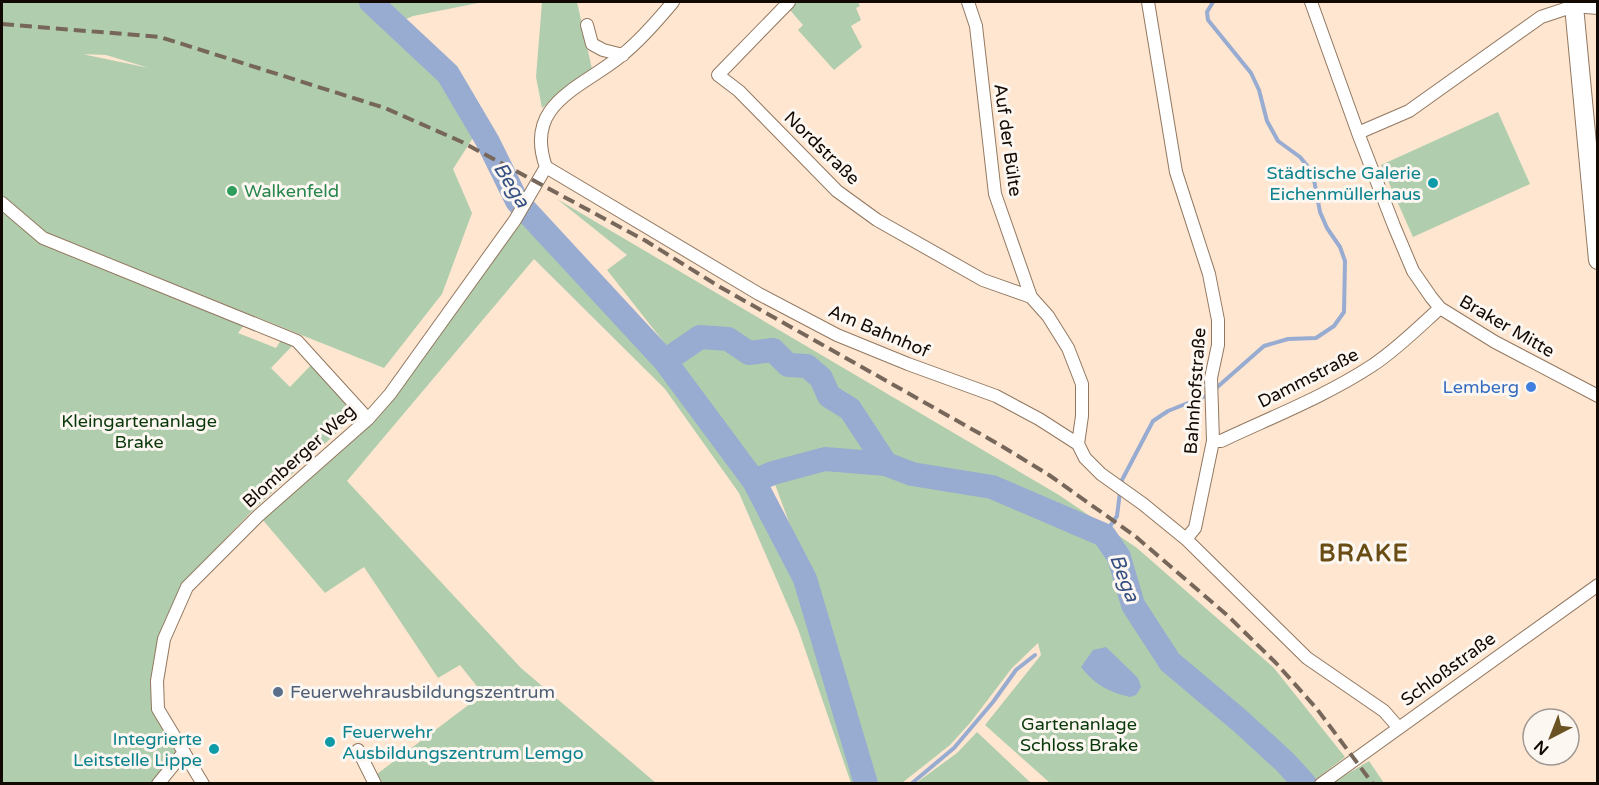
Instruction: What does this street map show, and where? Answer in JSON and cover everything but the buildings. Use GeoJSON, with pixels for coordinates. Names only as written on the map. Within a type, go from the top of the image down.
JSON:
{"type":"FeatureCollection","features":[{"type":"Feature","properties":{"kind":"main road"},"geometry":{"type":"LineString","coordinates":[[1574,4],[1598,260]]}},
{"type":"Feature","properties":{"kind":"street"},"geometry":{"type":"LineString","coordinates":[[546,167],[540,151],[540,129],[556,102],[623,55],[673,2]]}},
{"type":"Feature","properties":{"kind":"street","name":"Nordstraße"},"geometry":{"type":"LineString","coordinates":[[789,2],[718,75],[739,91],[837,191],[877,220],[983,280],[1031,297]]}},
{"type":"Feature","properties":{"kind":"street","name":"Auf der Bülte"},"geometry":{"type":"LineString","coordinates":[[968,2],[975,26],[994,194],[1031,297],[1048,316],[1068,348],[1082,384],[1082,416],[1078,444]]}},
{"type":"Feature","properties":{"kind":"street","name":"Bahnhofstraße"},"geometry":{"type":"LineString","coordinates":[[1148,2],[1176,172],[1209,274],[1218,320],[1218,345],[1211,378],[1213,441],[1195,528],[1186,539]]}},
{"type":"Feature","properties":{"kind":"street","name":"Braker Mitte"},"geometry":{"type":"LineString","coordinates":[[1311,2],[1358,133],[1413,271],[1440,308],[1495,342],[1598,396]]}},
{"type":"Feature","properties":{"kind":"street"},"geometry":{"type":"LineString","coordinates":[[1358,133],[1409,111],[1540,17],[1574,4],[1598,8]]}},
{"type":"Feature","properties":{"kind":"street"},"geometry":{"type":"LineString","coordinates":[[587,25],[592,44],[603,50],[623,55]]}},
{"type":"Feature","properties":{"kind":"street","name":"Blomberger Weg"},"geometry":{"type":"LineString","coordinates":[[203,783],[158,709],[157,681],[164,639],[187,587],[258,516],[368,419],[390,394],[514,220],[546,167]]}},
{"type":"Feature","properties":{"kind":"street","name":"Am Bahnhof"},"geometry":{"type":"LineString","coordinates":[[546,167],[759,294],[837,335],[996,396],[1039,419],[1078,444],[1085,458],[1101,474],[1186,539]]}},
{"type":"Feature","properties":{"kind":"street"},"geometry":{"type":"LineString","coordinates":[[2,204],[43,238],[297,341],[368,419]]}},
{"type":"Feature","properties":{"kind":"street","name":"Dammstraße"},"geometry":{"type":"LineString","coordinates":[[1213,441],[1221,441],[1340,384],[1374,364],[1408,338],[1440,308]]}},
{"type":"Feature","properties":{"kind":"street"},"geometry":{"type":"LineString","coordinates":[[1186,539],[1307,658],[1384,711],[1398,727]]}},
{"type":"Feature","properties":{"kind":"street","name":"Schloßstraße"},"geometry":{"type":"LineString","coordinates":[[1326,780],[1598,585]]}},
{"type":"Feature","properties":{"kind":"street"},"geometry":{"type":"LineString","coordinates":[[358,750],[375,783]]}},
{"type":"Feature","properties":{"kind":"street"},"geometry":{"type":"LineString","coordinates":[[158,783],[184,752]]}},
{"type":"Feature","properties":{"kind":"green space","name":"Kleingartenanlage Brake"},"geometry":{"type":"Polygon","coordinates":[[[2,2],[483,2],[413,16],[401,21],[478,130],[453,169],[472,213],[442,294],[384,368],[71,243],[60,252],[244,325],[238,333],[276,348],[281,340],[293,345],[271,368],[290,387],[312,364],[357,414],[253,510],[183,583],[159,639],[158,709],[176,754],[151,783],[2,784],[2,2]],[[82,54],[149,68],[106,55],[82,54]]]}},
{"type":"Feature","properties":{"kind":"green space"},"geometry":{"type":"Polygon","coordinates":[[[542,2],[577,2],[592,69],[542,108],[536,77],[542,2]]]}},
{"type":"Feature","properties":{"kind":"green space"},"geometry":{"type":"Polygon","coordinates":[[[797,2],[858,2],[860,6],[856,8],[861,20],[851,26],[862,47],[834,70],[798,30],[803,25],[789,9],[797,2]]]}},
{"type":"Feature","properties":{"kind":"green space"},"geometry":{"type":"Polygon","coordinates":[[[1498,112],[1530,184],[1413,237],[1381,165],[1498,112]]]}},
{"type":"Feature","properties":{"kind":"green space","name":"Gartenanlage Schloss Brake"},"geometry":{"type":"Polygon","coordinates":[[[557,199],[1059,495],[1137,548],[1274,668],[1345,757],[1311,783],[1050,783],[985,725],[1041,655],[1038,643],[1012,668],[950,745],[902,783],[873,783],[809,576],[773,479],[825,465],[860,462],[859,450],[825,455],[754,474],[666,345],[607,270],[627,255],[557,199]]]}},
{"type":"Feature","properties":{"kind":"green space"},"geometry":{"type":"Polygon","coordinates":[[[530,207],[668,363],[751,485],[802,580],[863,783],[851,783],[798,629],[739,493],[665,389],[534,259],[347,481],[521,668],[656,783],[365,783],[483,694],[460,665],[438,678],[364,567],[325,593],[262,519],[374,421],[530,207]]]}},
{"type":"Feature","properties":{"kind":"green space"},"geometry":{"type":"Polygon","coordinates":[[[977,732],[1031,783],[916,783],[957,753],[977,732]]]}},
{"type":"Feature","properties":{"kind":"green space"},"geometry":{"type":"Polygon","coordinates":[[[1369,761],[1384,783],[1332,783],[1369,761]]]}},
{"type":"Feature","properties":{"kind":"water"},"geometry":{"type":"Polygon","coordinates":[[[1106,647],[1138,678],[1141,687],[1136,695],[1130,697],[1109,690],[1092,679],[1081,667],[1093,650],[1106,647]]]}},
{"type":"Feature","properties":{"kind":"waterway","name":"Bega"},"geometry":{"type":"LineString","coordinates":[[371,2],[448,74],[488,142],[517,201],[665,361],[754,481],[805,579],[866,784]]}},
{"type":"Feature","properties":{"kind":"waterway"},"geometry":{"type":"LineString","coordinates":[[1213,2],[1207,12],[1208,20],[1251,73],[1259,90],[1267,121],[1278,141],[1300,157],[1309,168],[1314,180],[1320,212],[1327,228],[1340,247],[1345,261],[1344,312],[1334,326],[1316,338],[1288,339],[1264,346],[1214,390]]}},
{"type":"Feature","properties":{"kind":"waterway","name":"Bega"},"geometry":{"type":"LineString","coordinates":[[665,361],[700,337],[728,339],[749,353],[773,350],[788,365],[807,366],[821,378],[829,396],[850,409],[886,464],[912,474],[992,487],[1104,535],[1119,557],[1133,605],[1170,662],[1239,720],[1285,762],[1305,784]]}},
{"type":"Feature","properties":{"kind":"waterway"},"geometry":{"type":"LineString","coordinates":[[1121,485],[1153,421],[1168,411],[1208,395]]}},
{"type":"Feature","properties":{"kind":"waterway","name":"Bega"},"geometry":{"type":"LineString","coordinates":[[754,481],[773,473],[825,459],[886,464]]}},
{"type":"Feature","properties":{"kind":"waterway"},"geometry":{"type":"LineString","coordinates":[[1104,535],[1117,516],[1120,492]]}},
{"type":"Feature","properties":{"kind":"waterway"},"geometry":{"type":"LineString","coordinates":[[911,784],[954,748],[993,702],[1016,670],[1035,655]]}},
{"type":"Feature","properties":{"kind":"railway"},"geometry":{"type":"LineString","coordinates":[[2,24],[160,37],[385,108],[462,142],[646,241],[720,287],[1000,445],[1049,475],[1135,536],[1227,615],[1276,663],[1317,709],[1373,784]]}},
{"type":"Feature","properties":{"kind":"place","name":"Städtische Galerie Eichenmüllerhaus"},"geometry":{"type":"Point","coordinates":[1433,183]}},
{"type":"Feature","properties":{"kind":"place","name":"Walkenfeld"},"geometry":{"type":"Point","coordinates":[232,191]}},
{"type":"Feature","properties":{"kind":"place","name":"Lemberg"},"geometry":{"type":"Point","coordinates":[1531,387]}},
{"type":"Feature","properties":{"kind":"place","name":"Feuerwehrausbildungszentrum"},"geometry":{"type":"Point","coordinates":[278,692]}},
{"type":"Feature","properties":{"kind":"place","name":"Feuerwehr Ausbildungszentrum Lemgo"},"geometry":{"type":"Point","coordinates":[330,742]}},
{"type":"Feature","properties":{"kind":"place","name":"Integrierte Leitstelle Lippe"},"geometry":{"type":"Point","coordinates":[214,749]}},
{"type":"Feature","properties":{"kind":"district","name":"BRAKE"},"geometry":{"type":"Point","coordinates":[1364,553]}}]}
